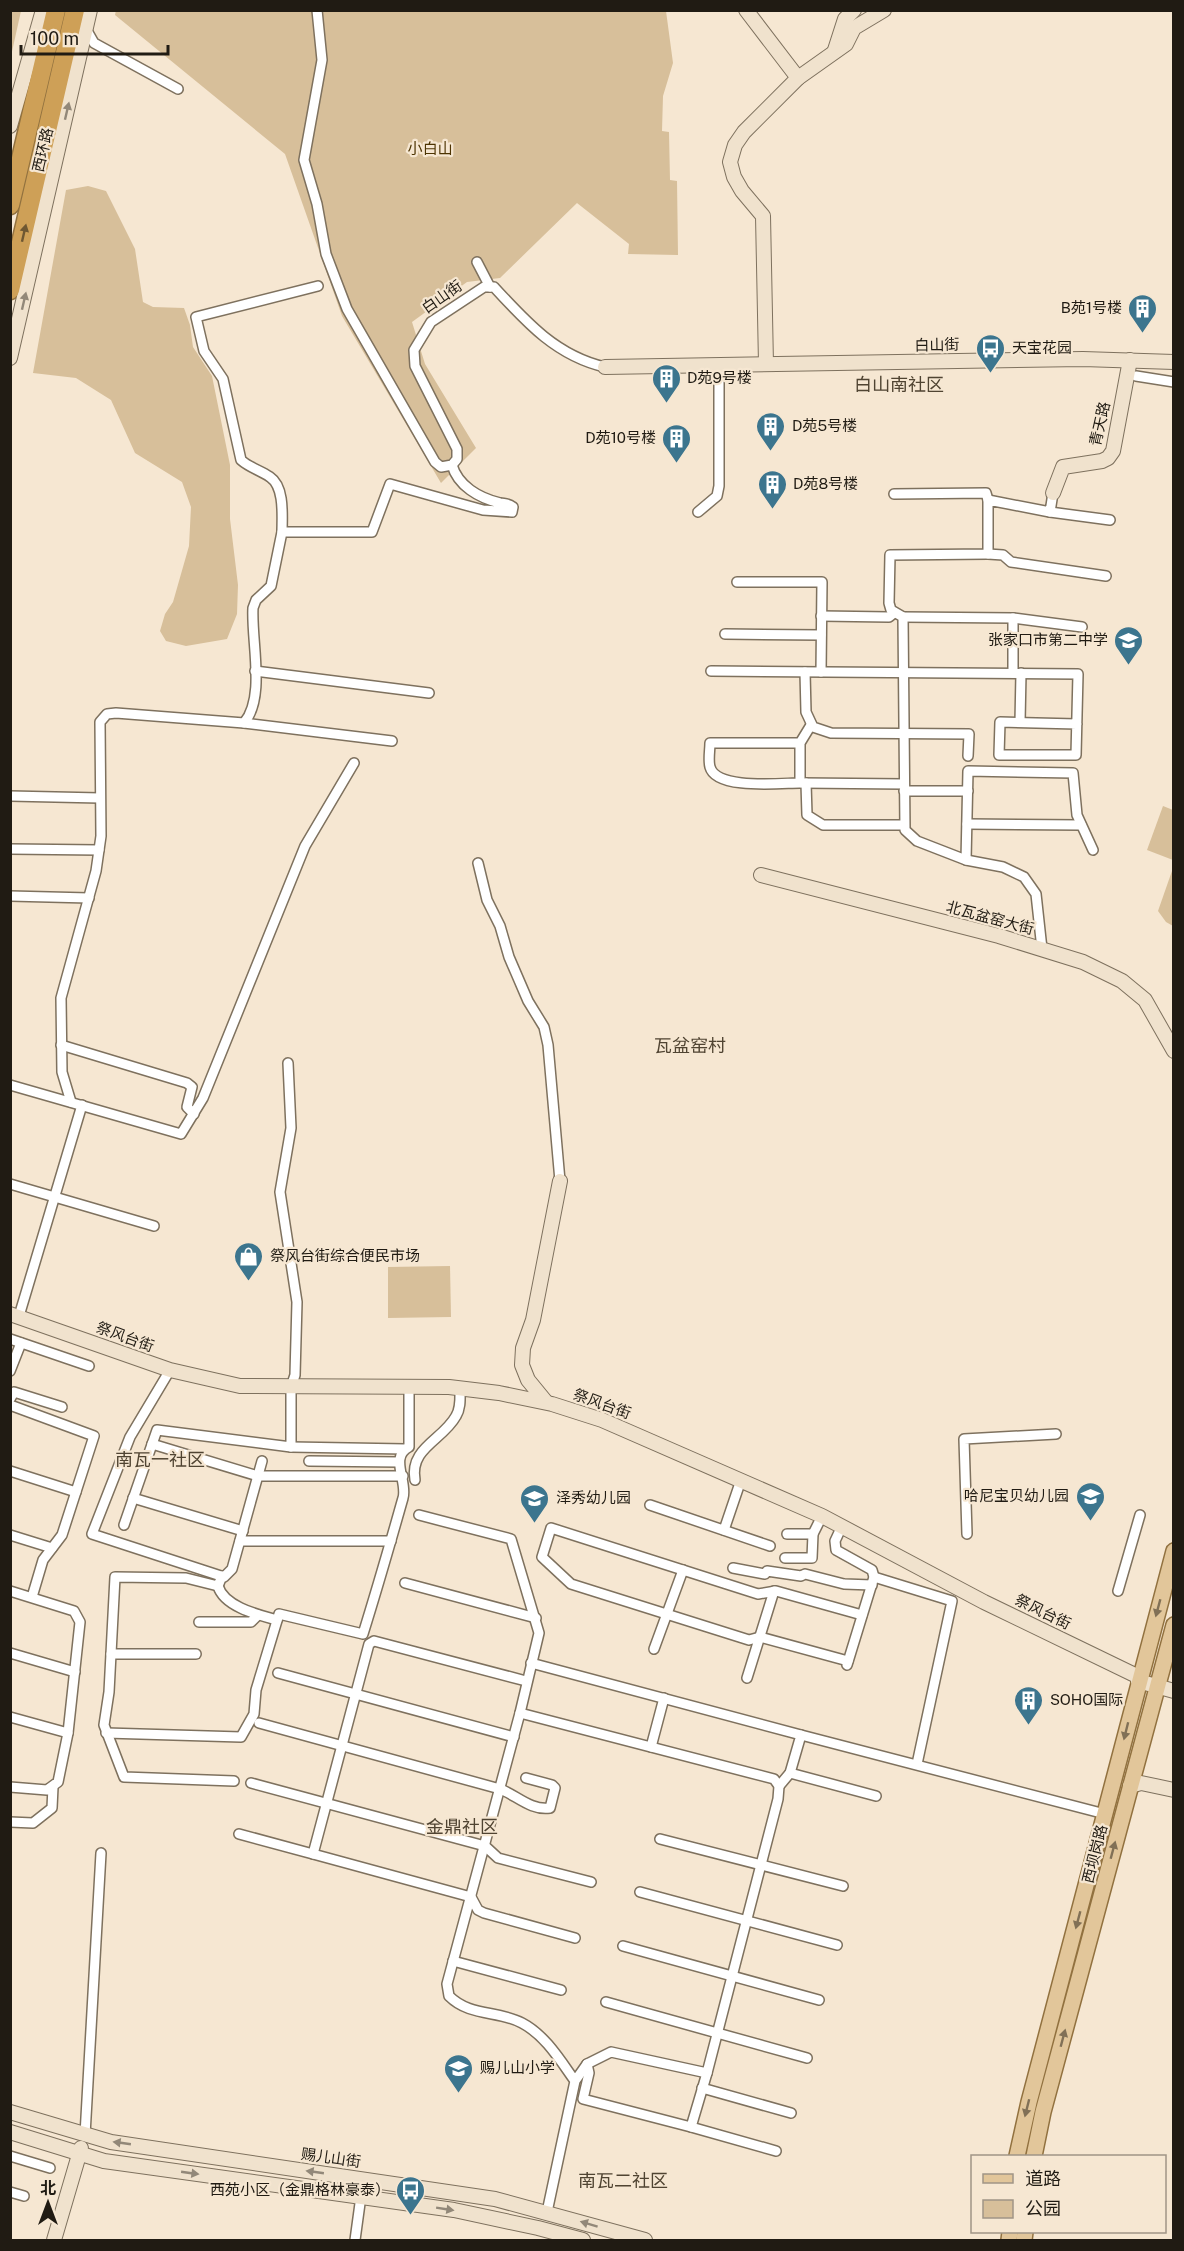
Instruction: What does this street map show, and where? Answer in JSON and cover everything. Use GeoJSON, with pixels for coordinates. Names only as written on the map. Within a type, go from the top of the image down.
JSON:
{"type":"FeatureCollection","features":[{"type":"Feature","properties":{"kind":"highway","name":"西环路"},"geometry":{"type":"LineString","coordinates":[[10,204],[56,10]]}},
{"type":"Feature","properties":{"kind":"highway","name":"西环路"},"geometry":{"type":"LineString","coordinates":[[10,290],[75,10]]}},
{"type":"Feature","properties":{"kind":"main road"},"geometry":{"type":"LineString","coordinates":[[10,126],[43,10]]}},
{"type":"Feature","properties":{"kind":"main road"},"geometry":{"type":"LineString","coordinates":[[10,358],[90,10]]}},
{"type":"Feature","properties":{"kind":"main road"},"geometry":{"type":"LineString","coordinates":[[746,10],[798,78]]}},
{"type":"Feature","properties":{"kind":"main road"},"geometry":{"type":"LineString","coordinates":[[835,52],[845,19],[854,10]]}},
{"type":"Feature","properties":{"kind":"main road"},"geometry":{"type":"LineString","coordinates":[[766,364],[763,216],[742,191],[730,162],[735,145],[744,132],[798,78],[846,44],[854,28],[884,10]]}},
{"type":"Feature","properties":{"kind":"main road","name":"白山街"},"geometry":{"type":"LineString","coordinates":[[605,368],[1130,360],[1173,362]]}},
{"type":"Feature","properties":{"kind":"main road","name":"青天路"},"geometry":{"type":"LineString","coordinates":[[1053,493],[1063,467],[1102,461],[1108,458],[1113,451],[1130,360]]}},
{"type":"Feature","properties":{"kind":"main road","name":"北瓦盆窑大街"},"geometry":{"type":"LineString","coordinates":[[761,875],[1042,949],[1083,962],[1122,981],[1145,999],[1173,1051]]}},
{"type":"Feature","properties":{"kind":"main road"},"geometry":{"type":"LineString","coordinates":[[546,1402],[528,1380],[522,1365],[523,1348],[533,1320],[560,1182]]}},
{"type":"Feature","properties":{"kind":"main road","name":"祭风台街"},"geometry":{"type":"LineString","coordinates":[[15,1315],[170,1370],[240,1386],[460,1389],[546,1402],[602,1420],[822,1516],[984,1602],[1139,1678],[1163,1684],[1173,1691]]}},
{"type":"Feature","properties":{"kind":"main road","name":"西坝岗路"},"geometry":{"type":"LineString","coordinates":[[1017,2155],[1029,2102],[1173,1551]]}},
{"type":"Feature","properties":{"kind":"main road","name":"西坝岗路"},"geometry":{"type":"LineString","coordinates":[[1034,2155],[1043,2112],[1130,1786],[1163,1684],[1173,1625]]}},
{"type":"Feature","properties":{"kind":"main road"},"geometry":{"type":"LineString","coordinates":[[1130,1786],[1141,1783],[1173,1790]]}},
{"type":"Feature","properties":{"kind":"main road","name":"赐儿山街"},"geometry":{"type":"LineString","coordinates":[[10,2112],[111,2142],[495,2199],[645,2241]]}},
{"type":"Feature","properties":{"kind":"main road"},"geometry":{"type":"LineString","coordinates":[[10,2132],[104,2161],[454,2210],[538,2228],[583,2241]]}},
{"type":"Feature","properties":{"kind":"main road"},"geometry":{"type":"LineString","coordinates":[[54,2241],[85,2135]]}},
{"type":"Feature","properties":{"kind":"street"},"geometry":{"type":"LineString","coordinates":[[282,532],[372,532],[390,484],[483,510],[512,512],[513,507],[510,504],[484,497],[464,485],[455,476],[452,465],[441,467],[435,462],[347,309],[326,254],[317,204],[304,160],[322,60],[317,10]]}},
{"type":"Feature","properties":{"kind":"street"},"geometry":{"type":"LineString","coordinates":[[86,29],[94,43],[178,89]]}},
{"type":"Feature","properties":{"kind":"street"},"geometry":{"type":"LineString","coordinates":[[477,262],[490,287]]}},
{"type":"Feature","properties":{"kind":"street"},"geometry":{"type":"LineString","coordinates":[[244,723],[254,706],[253,608],[261,594],[271,586],[282,532],[277,486],[272,478],[250,468],[241,460],[223,379],[204,351],[196,317],[318,286]]}},
{"type":"Feature","properties":{"kind":"street","name":"白山街"},"geometry":{"type":"LineString","coordinates":[[452,465],[457,459],[457,449],[415,366],[414,350],[431,322],[484,287],[494,287],[531,328],[566,353],[582,362],[605,368]]}},
{"type":"Feature","properties":{"kind":"street"},"geometry":{"type":"LineString","coordinates":[[698,512],[717,496],[719,486],[719,365]]}},
{"type":"Feature","properties":{"kind":"street"},"geometry":{"type":"LineString","coordinates":[[1136,376],[1173,382]]}},
{"type":"Feature","properties":{"kind":"street"},"geometry":{"type":"LineString","coordinates":[[894,494],[986,493],[988,554]]}},
{"type":"Feature","properties":{"kind":"street"},"geometry":{"type":"LineString","coordinates":[[1050,512],[1053,493]]}},
{"type":"Feature","properties":{"kind":"street"},"geometry":{"type":"LineString","coordinates":[[988,500],[1050,512],[1110,520]]}},
{"type":"Feature","properties":{"kind":"street"},"geometry":{"type":"LineString","coordinates":[[1042,949],[1038,909],[1031,885],[1016,872],[966,860],[917,841],[910,836],[904,825],[903,672],[898,615],[889,603],[890,555],[1003,555],[1011,562],[1106,576]]}},
{"type":"Feature","properties":{"kind":"street"},"geometry":{"type":"LineString","coordinates":[[737,582],[822,582],[821,672]]}},
{"type":"Feature","properties":{"kind":"street"},"geometry":{"type":"LineString","coordinates":[[821,616],[890,617],[898,615],[1013,618],[1082,627]]}},
{"type":"Feature","properties":{"kind":"street"},"geometry":{"type":"LineString","coordinates":[[1013,618],[1020,722]]}},
{"type":"Feature","properties":{"kind":"street"},"geometry":{"type":"LineString","coordinates":[[725,634],[821,635]]}},
{"type":"Feature","properties":{"kind":"street"},"geometry":{"type":"LineString","coordinates":[[255,671],[429,693]]}},
{"type":"Feature","properties":{"kind":"street"},"geometry":{"type":"LineString","coordinates":[[711,671],[1078,674],[1077,724],[1076,755],[999,755],[1000,722],[1077,724]]}},
{"type":"Feature","properties":{"kind":"street"},"geometry":{"type":"LineString","coordinates":[[805,672],[806,712],[811,725],[831,733],[969,734],[968,756]]}},
{"type":"Feature","properties":{"kind":"street"},"geometry":{"type":"LineString","coordinates":[[71,1102],[62,1072],[60,1010],[65,978],[99,850],[100,722],[107,714],[244,723],[392,741]]}},
{"type":"Feature","properties":{"kind":"street"},"geometry":{"type":"LineString","coordinates":[[811,725],[800,743],[807,815],[823,825],[904,825]]}},
{"type":"Feature","properties":{"kind":"street"},"geometry":{"type":"LineString","coordinates":[[800,743],[710,743],[710,767],[713,773],[727,783],[803,783],[968,790]]}},
{"type":"Feature","properties":{"kind":"street"},"geometry":{"type":"LineString","coordinates":[[10,1085],[181,1134],[203,1098],[305,846],[354,764]]}},
{"type":"Feature","properties":{"kind":"street"},"geometry":{"type":"LineString","coordinates":[[966,860],[968,771],[1073,773],[1075,805],[1081,825],[1093,850]]}},
{"type":"Feature","properties":{"kind":"street"},"geometry":{"type":"LineString","coordinates":[[10,796],[100,798]]}},
{"type":"Feature","properties":{"kind":"street"},"geometry":{"type":"LineString","coordinates":[[967,824],[1081,825]]}},
{"type":"Feature","properties":{"kind":"street"},"geometry":{"type":"LineString","coordinates":[[10,849],[99,850]]}},
{"type":"Feature","properties":{"kind":"street"},"geometry":{"type":"LineString","coordinates":[[478,863],[487,900],[500,926],[509,957],[528,1001],[544,1027],[560,1182]]}},
{"type":"Feature","properties":{"kind":"street"},"geometry":{"type":"LineString","coordinates":[[10,896],[88,898]]}},
{"type":"Feature","properties":{"kind":"street"},"geometry":{"type":"LineString","coordinates":[[61,1045],[187,1083],[192,1087],[187,1107],[194,1114]]}},
{"type":"Feature","properties":{"kind":"street"},"geometry":{"type":"LineString","coordinates":[[288,1063],[291,1128],[280,1192],[297,1302],[295,1375],[291,1387],[291,1447]]}},
{"type":"Feature","properties":{"kind":"street"},"geometry":{"type":"LineString","coordinates":[[15,1315],[55,1197],[82,1105]]}},
{"type":"Feature","properties":{"kind":"street"},"geometry":{"type":"LineString","coordinates":[[10,1184],[154,1226]]}},
{"type":"Feature","properties":{"kind":"street"},"geometry":{"type":"LineString","coordinates":[[10,1340],[89,1366]]}},
{"type":"Feature","properties":{"kind":"street"},"geometry":{"type":"LineString","coordinates":[[10,1371],[21,1343]]}},
{"type":"Feature","properties":{"kind":"street"},"geometry":{"type":"LineString","coordinates":[[170,1370],[130,1437],[92,1534],[222,1576]]}},
{"type":"Feature","properties":{"kind":"street"},"geometry":{"type":"LineString","coordinates":[[106,1733],[241,1737],[254,1714],[256,1690],[279,1614],[363,1634],[405,1491],[399,1462],[405,1449],[409,1447],[409,1387]]}},
{"type":"Feature","properties":{"kind":"street"},"geometry":{"type":"LineString","coordinates":[[415,1480],[414,1463],[419,1454],[450,1425],[458,1414],[460,1389]]}},
{"type":"Feature","properties":{"kind":"street"},"geometry":{"type":"LineString","coordinates":[[10,1399],[14,1392],[62,1407]]}},
{"type":"Feature","properties":{"kind":"street"},"geometry":{"type":"LineString","coordinates":[[10,1405],[94,1436],[62,1535],[43,1560],[32,1597]]}},
{"type":"Feature","properties":{"kind":"street"},"geometry":{"type":"LineString","coordinates":[[124,1525],[157,1430],[291,1447],[405,1449]]}},
{"type":"Feature","properties":{"kind":"street"},"geometry":{"type":"LineString","coordinates":[[967,1534],[964,1439],[1056,1434]]}},
{"type":"Feature","properties":{"kind":"street"},"geometry":{"type":"LineString","coordinates":[[152,1444],[258,1476],[403,1476]]}},
{"type":"Feature","properties":{"kind":"street"},"geometry":{"type":"LineString","coordinates":[[262,1461],[232,1569],[222,1576],[218,1586],[222,1594],[244,1610],[277,1620]]}},
{"type":"Feature","properties":{"kind":"street"},"geometry":{"type":"LineString","coordinates":[[309,1461],[399,1462]]}},
{"type":"Feature","properties":{"kind":"street"},"geometry":{"type":"LineString","coordinates":[[10,1471],[76,1491]]}},
{"type":"Feature","properties":{"kind":"street"},"geometry":{"type":"LineString","coordinates":[[724,1530],[741,1480]]}},
{"type":"Feature","properties":{"kind":"street"},"geometry":{"type":"LineString","coordinates":[[133,1498],[243,1531]]}},
{"type":"Feature","properties":{"kind":"street"},"geometry":{"type":"LineString","coordinates":[[650,1505],[770,1546]]}},
{"type":"Feature","properties":{"kind":"street"},"geometry":{"type":"LineString","coordinates":[[419,1515],[511,1539],[539,1633],[514,1737],[447,1984],[449,1996],[470,2011],[520,2022],[537,2033],[575,2081]]}},
{"type":"Feature","properties":{"kind":"street"},"geometry":{"type":"LineString","coordinates":[[1118,1592],[1140,1515]]}},
{"type":"Feature","properties":{"kind":"street"},"geometry":{"type":"LineString","coordinates":[[785,1558],[812,1558],[813,1534],[822,1516]]}},
{"type":"Feature","properties":{"kind":"street"},"geometry":{"type":"LineString","coordinates":[[842,1527],[835,1541],[836,1550],[872,1570],[873,1581],[848,1663],[760,1637],[749,1640],[571,1584],[542,1557],[552,1528],[758,1594],[774,1591],[862,1615]]}},
{"type":"Feature","properties":{"kind":"street"},"geometry":{"type":"LineString","coordinates":[[787,1534],[813,1534]]}},
{"type":"Feature","properties":{"kind":"street"},"geometry":{"type":"LineString","coordinates":[[10,1535],[52,1548]]}},
{"type":"Feature","properties":{"kind":"street"},"geometry":{"type":"LineString","coordinates":[[240,1541],[391,1541]]}},
{"type":"Feature","properties":{"kind":"street"},"geometry":{"type":"LineString","coordinates":[[733,1568],[765,1574],[767,1571],[801,1576],[805,1574],[844,1584],[873,1581],[952,1601],[917,1764]]}},
{"type":"Feature","properties":{"kind":"street"},"geometry":{"type":"LineString","coordinates":[[654,1648],[683,1570]]}},
{"type":"Feature","properties":{"kind":"street"},"geometry":{"type":"LineString","coordinates":[[218,1586],[186,1578],[116,1577],[109,1692],[104,1720],[106,1733],[124,1777],[234,1781]]}},
{"type":"Feature","properties":{"kind":"street"},"geometry":{"type":"LineString","coordinates":[[405,1583],[536,1618]]}},
{"type":"Feature","properties":{"kind":"street"},"geometry":{"type":"LineString","coordinates":[[747,1678],[774,1591]]}},
{"type":"Feature","properties":{"kind":"street"},"geometry":{"type":"LineString","coordinates":[[10,1592],[74,1611],[79,1617],[68,1733],[63,1764],[53,1787],[53,1806],[33,1823],[10,1822]]}},
{"type":"Feature","properties":{"kind":"street"},"geometry":{"type":"LineString","coordinates":[[199,1622],[251,1622],[258,1615]]}},
{"type":"Feature","properties":{"kind":"street"},"geometry":{"type":"LineString","coordinates":[[313,1854],[369,1644],[374,1641],[526,1680]]}},
{"type":"Feature","properties":{"kind":"street"},"geometry":{"type":"LineString","coordinates":[[10,1653],[75,1672]]}},
{"type":"Feature","properties":{"kind":"street"},"geometry":{"type":"LineString","coordinates":[[111,1654],[196,1654]]}},
{"type":"Feature","properties":{"kind":"street"},"geometry":{"type":"LineString","coordinates":[[531,1663],[1105,1814]]}},
{"type":"Feature","properties":{"kind":"street"},"geometry":{"type":"LineString","coordinates":[[278,1673],[514,1737]]}},
{"type":"Feature","properties":{"kind":"street"},"geometry":{"type":"LineString","coordinates":[[651,1747],[664,1698]]}},
{"type":"Feature","properties":{"kind":"street"},"geometry":{"type":"LineString","coordinates":[[520,1713],[774,1779],[779,1786]]}},
{"type":"Feature","properties":{"kind":"street"},"geometry":{"type":"LineString","coordinates":[[10,1716],[68,1733]]}},
{"type":"Feature","properties":{"kind":"street"},"geometry":{"type":"LineString","coordinates":[[259,1723],[500,1789],[510,1793],[516,1800],[550,1808],[555,1788],[552,1785],[526,1778]]}},
{"type":"Feature","properties":{"kind":"street"},"geometry":{"type":"LineString","coordinates":[[691,2127],[747,1920],[778,1799],[779,1786],[790,1773],[801,1735]]}},
{"type":"Feature","properties":{"kind":"street"},"geometry":{"type":"LineString","coordinates":[[790,1773],[876,1796]]}},
{"type":"Feature","properties":{"kind":"street"},"geometry":{"type":"LineString","coordinates":[[251,1783],[485,1846],[498,1858],[591,1882]]}},
{"type":"Feature","properties":{"kind":"street"},"geometry":{"type":"LineString","coordinates":[[10,1786],[39,1790],[53,1787]]}},
{"type":"Feature","properties":{"kind":"street"},"geometry":{"type":"LineString","coordinates":[[238,1834],[471,1898],[478,1910],[484,1913],[575,1938]]}},
{"type":"Feature","properties":{"kind":"street"},"geometry":{"type":"LineString","coordinates":[[660,1839],[843,1886]]}},
{"type":"Feature","properties":{"kind":"street"},"geometry":{"type":"LineString","coordinates":[[85,2135],[101,1852]]}},
{"type":"Feature","properties":{"kind":"street"},"geometry":{"type":"LineString","coordinates":[[640,1892],[837,1945]]}},
{"type":"Feature","properties":{"kind":"street"},"geometry":{"type":"LineString","coordinates":[[623,1946],[819,2000]]}},
{"type":"Feature","properties":{"kind":"street"},"geometry":{"type":"LineString","coordinates":[[453,1961],[561,1990]]}},
{"type":"Feature","properties":{"kind":"street"},"geometry":{"type":"LineString","coordinates":[[606,2002],[807,2058]]}},
{"type":"Feature","properties":{"kind":"street"},"geometry":{"type":"LineString","coordinates":[[547,2212],[575,2081],[587,2064],[610,2052],[707,2073]]}},
{"type":"Feature","properties":{"kind":"street"},"geometry":{"type":"LineString","coordinates":[[587,2064],[589,2073],[583,2099],[776,2151]]}},
{"type":"Feature","properties":{"kind":"street"},"geometry":{"type":"LineString","coordinates":[[702,2088],[791,2113]]}},
{"type":"Feature","properties":{"kind":"street"},"geometry":{"type":"LineString","coordinates":[[10,2156],[50,2168]]}},
{"type":"Feature","properties":{"kind":"street"},"geometry":{"type":"LineString","coordinates":[[10,2192],[24,2196]]}},
{"type":"Feature","properties":{"kind":"street"},"geometry":{"type":"LineString","coordinates":[[355,2241],[361,2196]]}},
{"type":"Feature","properties":{"kind":"green space","name":"小白山"},"geometry":{"type":"Polygon","coordinates":[[[116,10],[666,11],[673,63],[663,96],[662,131],[669,132],[670,180],[677,181],[678,255],[628,254],[629,244],[577,203],[500,278],[467,282],[412,322],[425,364],[476,448],[441,483],[342,316],[285,154],[115,15],[116,10]]]}},
{"type":"Feature","properties":{"kind":"green space"},"geometry":{"type":"Polygon","coordinates":[[[10,11],[21,11],[11,56],[10,11]]]}},
{"type":"Feature","properties":{"kind":"green space"},"geometry":{"type":"Polygon","coordinates":[[[88,186],[106,191],[135,249],[143,302],[153,307],[184,308],[190,325],[193,347],[212,376],[230,465],[230,519],[238,585],[237,614],[227,639],[186,646],[166,641],[160,631],[165,614],[173,602],[189,546],[191,507],[182,482],[135,453],[111,400],[76,378],[33,373],[66,190],[88,186]]]}},
{"type":"Feature","properties":{"kind":"green space"},"geometry":{"type":"Polygon","coordinates":[[[1163,806],[1173,810],[1173,860],[1147,850],[1163,806]]]}},
{"type":"Feature","properties":{"kind":"green space"},"geometry":{"type":"Polygon","coordinates":[[[1173,868],[1174,926],[1166,922],[1158,911],[1173,868]]]}},
{"type":"Feature","properties":{"kind":"green space"},"geometry":{"type":"Polygon","coordinates":[[[450,1266],[451,1317],[388,1318],[388,1267],[450,1266]]]}},
{"type":"Feature","properties":{"kind":"place","name":"B苑1号楼"},"geometry":{"type":"Point","coordinates":[1143,334]}},
{"type":"Feature","properties":{"kind":"place","name":"天宝花园"},"geometry":{"type":"Point","coordinates":[991,374]}},
{"type":"Feature","properties":{"kind":"place","name":"D苑9号楼"},"geometry":{"type":"Point","coordinates":[666,404]}},
{"type":"Feature","properties":{"kind":"place","name":"D苑5号楼"},"geometry":{"type":"Point","coordinates":[771,452]}},
{"type":"Feature","properties":{"kind":"place","name":"D苑10号楼"},"geometry":{"type":"Point","coordinates":[677,464]}},
{"type":"Feature","properties":{"kind":"place","name":"D苑8号楼"},"geometry":{"type":"Point","coordinates":[772,510]}},
{"type":"Feature","properties":{"kind":"place","name":"张家口市第二中学"},"geometry":{"type":"Point","coordinates":[1129,666]}},
{"type":"Feature","properties":{"kind":"place","name":"祭风台街综合便民市场"},"geometry":{"type":"Point","coordinates":[249,1282]}},
{"type":"Feature","properties":{"kind":"place","name":"哈尼宝贝幼儿园"},"geometry":{"type":"Point","coordinates":[1090,1522]}},
{"type":"Feature","properties":{"kind":"place","name":"泽秀幼儿园"},"geometry":{"type":"Point","coordinates":[535,1524]}},
{"type":"Feature","properties":{"kind":"place","name":"SOHO国际"},"geometry":{"type":"Point","coordinates":[1029,1726]}},
{"type":"Feature","properties":{"kind":"place","name":"赐儿山小学"},"geometry":{"type":"Point","coordinates":[459,2094]}},
{"type":"Feature","properties":{"kind":"place","name":"西苑小区（金鼎格林豪泰）"},"geometry":{"type":"Point","coordinates":[411,2216]}},
{"type":"Feature","properties":{"kind":"district","name":"白山南社区"},"geometry":{"type":"Point","coordinates":[899,385]}},
{"type":"Feature","properties":{"kind":"district","name":"瓦盆窑村"},"geometry":{"type":"Point","coordinates":[690,1046]}},
{"type":"Feature","properties":{"kind":"district","name":"南瓦一社区"},"geometry":{"type":"Point","coordinates":[160,1460]}},
{"type":"Feature","properties":{"kind":"district","name":"金鼎社区"},"geometry":{"type":"Point","coordinates":[462,1827]}},
{"type":"Feature","properties":{"kind":"district","name":"南瓦二社区"},"geometry":{"type":"Point","coordinates":[623,2181]}}]}
